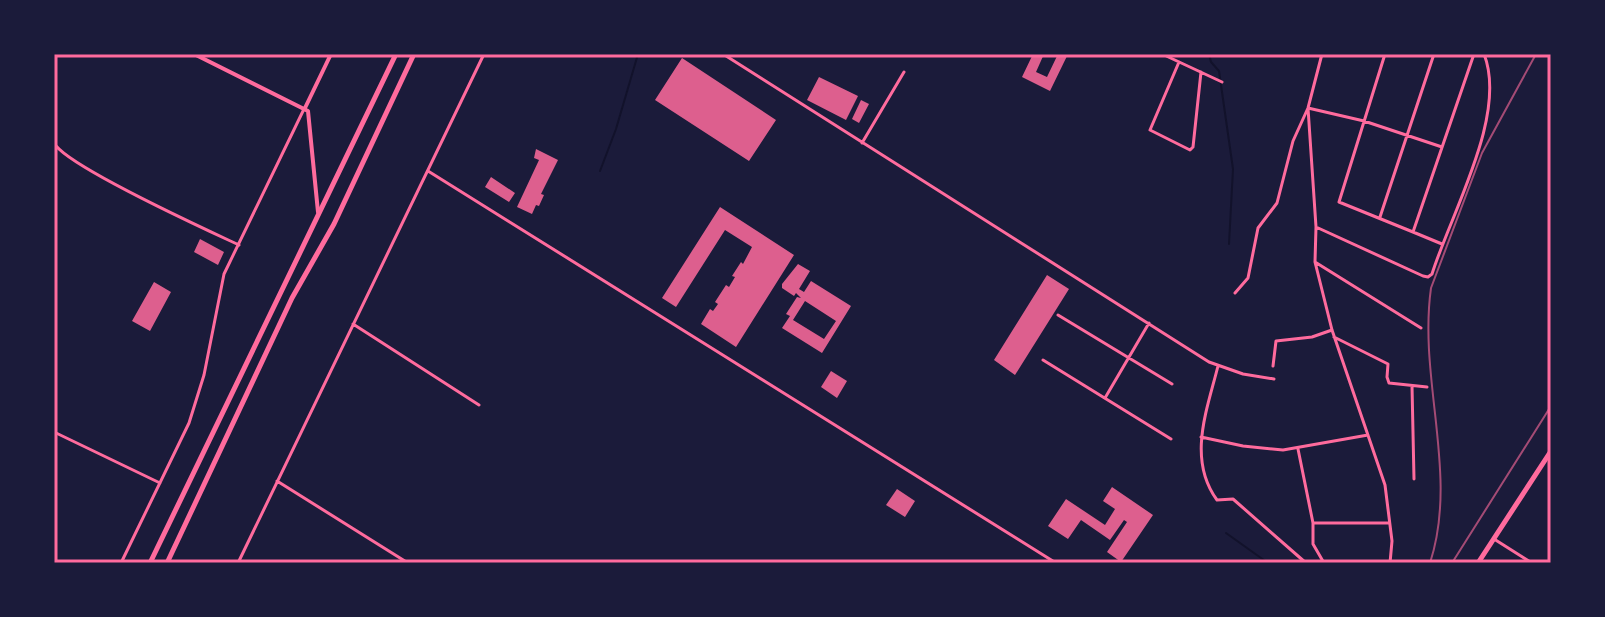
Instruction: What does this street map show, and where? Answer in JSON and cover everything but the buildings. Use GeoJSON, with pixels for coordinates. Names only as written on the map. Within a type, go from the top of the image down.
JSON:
{"type":"FeatureCollection","features":[{"type":"Feature","properties":{"kind":"main road"},"geometry":{"type":"LineString","coordinates":[[150,563],[396,54]]}},
{"type":"Feature","properties":{"kind":"main road"},"geometry":{"type":"LineString","coordinates":[[167,563],[292,298],[334,224],[414,54]]}},
{"type":"Feature","properties":{"kind":"main road"},"geometry":{"type":"LineString","coordinates":[[1478,563],[1550,456]]}},
{"type":"Feature","properties":{"kind":"street"},"geometry":{"type":"LineString","coordinates":[[194,54],[305,108],[309,116],[319,215]]}},
{"type":"Feature","properties":{"kind":"street"},"geometry":{"type":"LineString","coordinates":[[121,563],[189,423],[204,375],[224,274],[331,54]]}},
{"type":"Feature","properties":{"kind":"street"},"geometry":{"type":"LineString","coordinates":[[238,563],[484,54]]}},
{"type":"Feature","properties":{"kind":"street"},"geometry":{"type":"LineString","coordinates":[[723,54],[1218,366],[1274,379]]}},
{"type":"Feature","properties":{"kind":"street"},"geometry":{"type":"LineString","coordinates":[[1162,54],[1222,82]]}},
{"type":"Feature","properties":{"kind":"street"},"geometry":{"type":"LineString","coordinates":[[1235,293],[1248,278],[1256,233],[1277,203],[1293,141],[1308,108],[1322,54]]}},
{"type":"Feature","properties":{"kind":"street"},"geometry":{"type":"LineString","coordinates":[[1385,54],[1339,202],[1442,244]]}},
{"type":"Feature","properties":{"kind":"street"},"geometry":{"type":"LineString","coordinates":[[1379,218],[1434,54]]}},
{"type":"Feature","properties":{"kind":"street"},"geometry":{"type":"LineString","coordinates":[[1413,232],[1474,54]]}},
{"type":"Feature","properties":{"kind":"street"},"geometry":{"type":"LineString","coordinates":[[1316,227],[1423,276],[1432,274],[1476,157],[1490,104],[1492,86],[1484,54]]}},
{"type":"Feature","properties":{"kind":"street"},"geometry":{"type":"LineString","coordinates":[[1179,62],[1150,130],[1190,150],[1193,147],[1201,72]]}},
{"type":"Feature","properties":{"kind":"street"},"geometry":{"type":"LineString","coordinates":[[862,143],[904,72]]}},
{"type":"Feature","properties":{"kind":"street"},"geometry":{"type":"LineString","coordinates":[[1308,108],[1364,121],[1442,147]]}},
{"type":"Feature","properties":{"kind":"street"},"geometry":{"type":"LineString","coordinates":[[1308,108],[1316,227],[1315,262],[1334,337],[1385,485],[1391,523],[1390,563]]}},
{"type":"Feature","properties":{"kind":"street"},"geometry":{"type":"LineString","coordinates":[[54,143],[58,150],[84,167],[239,245]]}},
{"type":"Feature","properties":{"kind":"street"},"geometry":{"type":"LineString","coordinates":[[54,155],[58,150]]}},
{"type":"Feature","properties":{"kind":"street"},"geometry":{"type":"LineString","coordinates":[[428,171],[1056,563]]}},
{"type":"Feature","properties":{"kind":"street"},"geometry":{"type":"LineString","coordinates":[[1315,262],[1421,328]]}},
{"type":"Feature","properties":{"kind":"street"},"geometry":{"type":"LineString","coordinates":[[1058,315],[1172,384]]}},
{"type":"Feature","properties":{"kind":"street"},"geometry":{"type":"LineString","coordinates":[[1105,398],[1149,323]]}},
{"type":"Feature","properties":{"kind":"street"},"geometry":{"type":"LineString","coordinates":[[353,324],[479,405]]}},
{"type":"Feature","properties":{"kind":"street"},"geometry":{"type":"LineString","coordinates":[[1273,366],[1276,341],[1312,337],[1332,330]]}},
{"type":"Feature","properties":{"kind":"street"},"geometry":{"type":"LineString","coordinates":[[1334,337],[1388,364],[1389,383],[1427,387]]}},
{"type":"Feature","properties":{"kind":"street"},"geometry":{"type":"LineString","coordinates":[[1043,360],[1171,439]]}},
{"type":"Feature","properties":{"kind":"street"},"geometry":{"type":"LineString","coordinates":[[1218,366],[1201,437],[1202,468],[1215,498],[1233,499],[1306,563]]}},
{"type":"Feature","properties":{"kind":"street"},"geometry":{"type":"LineString","coordinates":[[1412,386],[1414,479]]}},
{"type":"Feature","properties":{"kind":"street"},"geometry":{"type":"LineString","coordinates":[[54,432],[160,483]]}},
{"type":"Feature","properties":{"kind":"street"},"geometry":{"type":"LineString","coordinates":[[1201,437],[1271,451],[1298,449],[1368,435]]}},
{"type":"Feature","properties":{"kind":"street"},"geometry":{"type":"LineString","coordinates":[[1298,449],[1313,523],[1313,544],[1324,563]]}},
{"type":"Feature","properties":{"kind":"street"},"geometry":{"type":"LineString","coordinates":[[277,481],[408,563]]}},
{"type":"Feature","properties":{"kind":"street"},"geometry":{"type":"LineString","coordinates":[[1313,523],[1391,523]]}},
{"type":"Feature","properties":{"kind":"street"},"geometry":{"type":"LineString","coordinates":[[1494,539],[1532,563]]}},
{"type":"Feature","properties":{"kind":"waterway"},"geometry":{"type":"LineString","coordinates":[[600,171],[638,54]]}},
{"type":"Feature","properties":{"kind":"waterway"},"geometry":{"type":"LineString","coordinates":[[1209,54],[1219,71],[1233,169],[1229,244]]}},
{"type":"Feature","properties":{"kind":"waterway"},"geometry":{"type":"LineString","coordinates":[[1226,533],[1268,563]]}},
{"type":"Feature","properties":{"kind":"railway"},"geometry":{"type":"LineString","coordinates":[[1430,563],[1438,529],[1441,495],[1429,357],[1431,288],[1482,153],[1536,54]]}},
{"type":"Feature","properties":{"kind":"railway"},"geometry":{"type":"LineString","coordinates":[[1452,563],[1551,406]]}}]}
